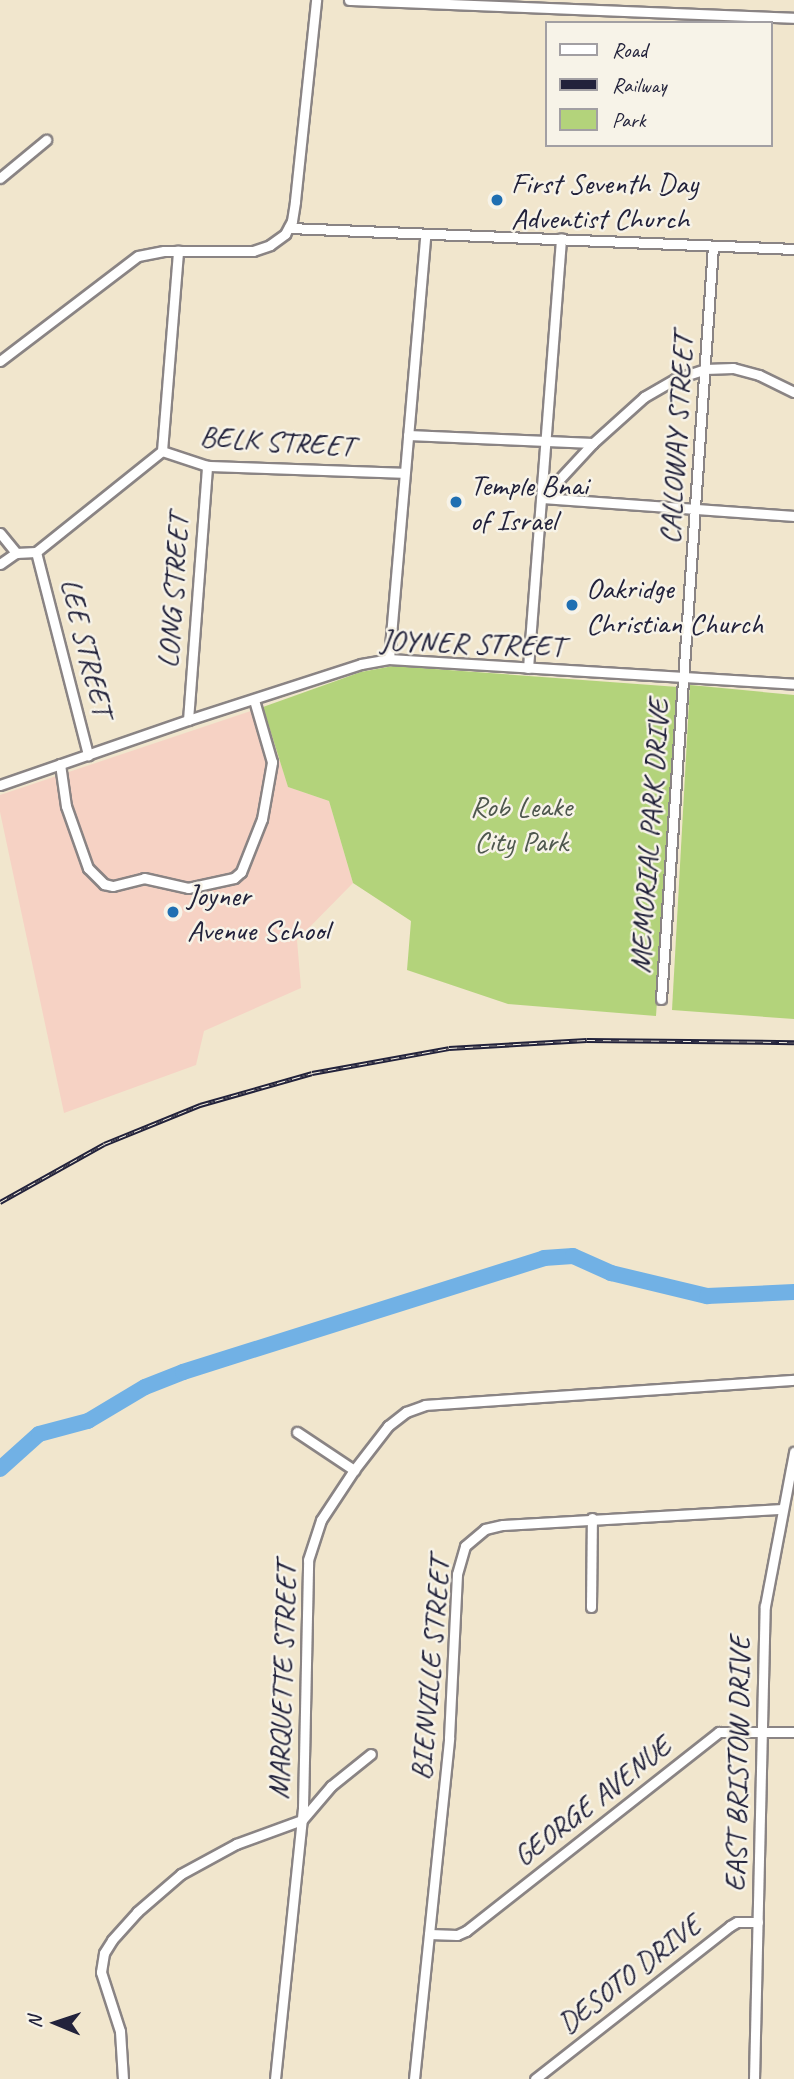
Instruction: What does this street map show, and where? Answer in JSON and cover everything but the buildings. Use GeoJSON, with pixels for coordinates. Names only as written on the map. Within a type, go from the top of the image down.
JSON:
{"type":"FeatureCollection","features":[{"type":"Feature","properties":{"kind":"street"},"geometry":{"type":"LineString","coordinates":[[0,361],[129,261],[146,253],[261,250],[279,240],[289,228],[295,201],[316,0]]}},
{"type":"Feature","properties":{"kind":"street"},"geometry":{"type":"LineString","coordinates":[[349,0],[589,4],[794,18]]}},
{"type":"Feature","properties":{"kind":"street"},"geometry":{"type":"LineString","coordinates":[[0,178],[46,140]]}},
{"type":"Feature","properties":{"kind":"street"},"geometry":{"type":"LineString","coordinates":[[289,228],[425,236],[794,249]]}},
{"type":"Feature","properties":{"kind":"street"},"geometry":{"type":"LineString","coordinates":[[389,659],[425,236]]}},
{"type":"Feature","properties":{"kind":"street"},"geometry":{"type":"LineString","coordinates":[[528,668],[561,239]]}},
{"type":"Feature","properties":{"kind":"street","name":"CALLOWAY STREET"},"geometry":{"type":"LineString","coordinates":[[685,678],[713,246]]}},
{"type":"Feature","properties":{"kind":"street"},"geometry":{"type":"LineString","coordinates":[[162,451],[178,251]]}},
{"type":"Feature","properties":{"kind":"street"},"geometry":{"type":"LineString","coordinates":[[542,498],[593,443],[644,397],[675,379],[705,369],[733,368],[759,375],[794,392]]}},
{"type":"Feature","properties":{"kind":"street"},"geometry":{"type":"LineString","coordinates":[[408,435],[593,443]]}},
{"type":"Feature","properties":{"kind":"street","name":"BELK STREET"},"geometry":{"type":"LineString","coordinates":[[36,552],[162,451],[207,466],[404,472]]}},
{"type":"Feature","properties":{"kind":"street","name":"LONG STREET"},"geometry":{"type":"LineString","coordinates":[[188,720],[207,466]]}},
{"type":"Feature","properties":{"kind":"street"},"geometry":{"type":"LineString","coordinates":[[542,498],[794,516]]}},
{"type":"Feature","properties":{"kind":"street"},"geometry":{"type":"LineString","coordinates":[[0,533],[16,553]]}},
{"type":"Feature","properties":{"kind":"street"},"geometry":{"type":"LineString","coordinates":[[0,564],[16,553],[36,552]]}},
{"type":"Feature","properties":{"kind":"street","name":"LEE STREET"},"geometry":{"type":"LineString","coordinates":[[36,552],[88,755]]}},
{"type":"Feature","properties":{"kind":"street","name":"JOYNER STREET"},"geometry":{"type":"LineString","coordinates":[[0,785],[188,720],[361,664],[389,659],[794,684]]}},
{"type":"Feature","properties":{"kind":"street","name":"MEMORIAL PARK DRIVE"},"geometry":{"type":"LineString","coordinates":[[661,999],[685,678]]}},
{"type":"Feature","properties":{"kind":"street"},"geometry":{"type":"LineString","coordinates":[[60,764],[66,806],[88,868],[104,884],[113,886],[144,878],[188,888],[234,878],[240,872],[262,819],[272,762],[254,700]]}},
{"type":"Feature","properties":{"kind":"street","name":"MARQUETTE STREET"},"geometry":{"type":"LineString","coordinates":[[275,2079],[302,1820],[308,1560],[321,1520],[354,1470],[388,1426],[406,1412],[425,1405],[794,1380]]}},
{"type":"Feature","properties":{"kind":"street"},"geometry":{"type":"LineString","coordinates":[[298,1432],[354,1470]]}},
{"type":"Feature","properties":{"kind":"street","name":"EAST BRISTOW DRIVE"},"geometry":{"type":"LineString","coordinates":[[754,2079],[765,1605],[794,1452]]}},
{"type":"Feature","properties":{"kind":"street","name":"BIENVILLE STREET"},"geometry":{"type":"LineString","coordinates":[[414,2079],[450,1728],[457,1582],[462,1554],[470,1540],[492,1526],[592,1518],[783,1509]]}},
{"type":"Feature","properties":{"kind":"street"},"geometry":{"type":"LineString","coordinates":[[590,1607],[592,1518]]}},
{"type":"Feature","properties":{"kind":"street","name":"GEORGE AVENUE"},"geometry":{"type":"LineString","coordinates":[[429,1934],[457,1935],[466,1931],[719,1732],[794,1732]]}},
{"type":"Feature","properties":{"kind":"street"},"geometry":{"type":"LineString","coordinates":[[123,2079],[120,2031],[101,1972],[107,1947],[144,1906],[192,1866],[236,1844],[302,1820],[331,1786],[371,1754]]}},
{"type":"Feature","properties":{"kind":"street","name":"DESOTO DRIVE"},"geometry":{"type":"LineString","coordinates":[[535,2079],[730,1926],[737,1922],[758,1922]]}},
{"type":"Feature","properties":{"kind":"shaded area","name":"Joyner Avenue School"},"geometry":{"type":"Polygon","coordinates":[[[263,707],[288,787],[329,801],[353,883],[297,940],[301,988],[204,1031],[196,1065],[64,1113],[0,812],[0,795],[263,707]]]}},
{"type":"Feature","properties":{"kind":"green space","name":"Rob Leake City Park"},"geometry":{"type":"Polygon","coordinates":[[[393,666],[678,687],[656,1016],[508,1004],[407,970],[411,921],[353,883],[329,801],[288,787],[263,707],[361,672],[393,666]]]}},
{"type":"Feature","properties":{"kind":"green space"},"geometry":{"type":"Polygon","coordinates":[[[690,685],[794,695],[794,1019],[672,1010],[690,685]]]}},
{"type":"Feature","properties":{"kind":"waterway"},"geometry":{"type":"LineString","coordinates":[[0,1469],[39,1434],[88,1421],[145,1387],[183,1372],[544,1258],[573,1256],[611,1273],[707,1296],[794,1292]]}},
{"type":"Feature","properties":{"kind":"railway"},"geometry":{"type":"LineString","coordinates":[[0,1202],[104,1144],[200,1105],[312,1073],[449,1048],[587,1040],[794,1042]]}},
{"type":"Feature","properties":{"kind":"place","name":"First Seventh Day Adventist Church"},"geometry":{"type":"Point","coordinates":[497,200]}},
{"type":"Feature","properties":{"kind":"place","name":"Temple Bnai of Israel"},"geometry":{"type":"Point","coordinates":[456,502]}},
{"type":"Feature","properties":{"kind":"place","name":"Oakridge Christian Church"},"geometry":{"type":"Point","coordinates":[572,605]}},
{"type":"Feature","properties":{"kind":"place","name":"Joyner Avenue School"},"geometry":{"type":"Point","coordinates":[173,912]}}]}
